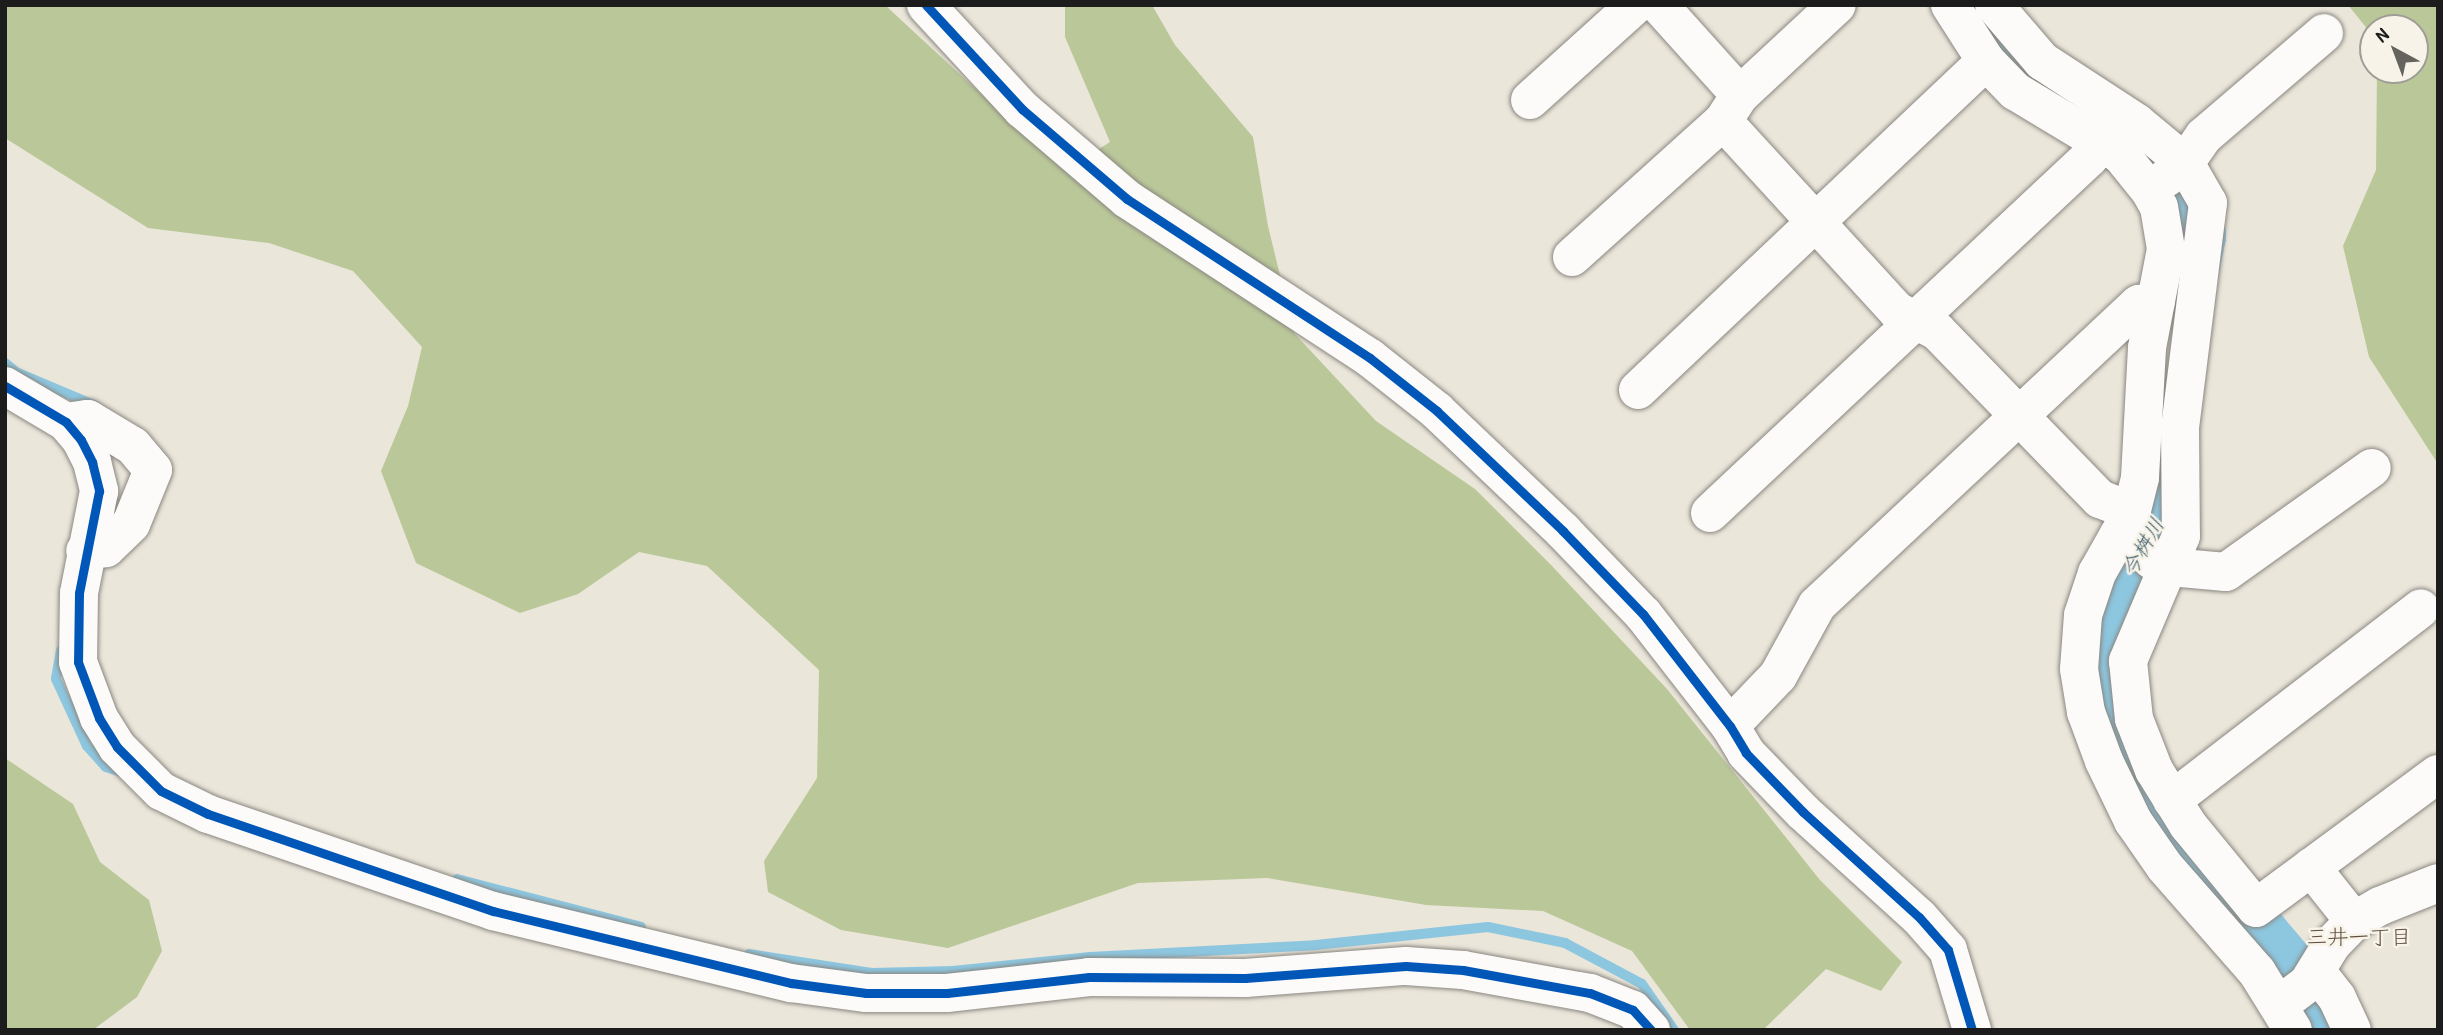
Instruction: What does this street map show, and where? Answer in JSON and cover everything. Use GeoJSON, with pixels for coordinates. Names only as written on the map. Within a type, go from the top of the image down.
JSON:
{"type":"FeatureCollection","features":[{"type":"Feature","properties":{"kind":"street"},"geometry":{"type":"LineString","coordinates":[[1530,100],[1636,5]]}},
{"type":"Feature","properties":{"kind":"street"},"geometry":{"type":"LineString","coordinates":[[1660,5],[1731,108],[1814,220],[1897,311],[1937,331],[2016,416],[2125,523],[2133,543],[2152,560],[2170,567],[2226,572],[2372,468]]}},
{"type":"Feature","properties":{"kind":"street"},"geometry":{"type":"LineString","coordinates":[[1572,257],[1837,5]]}},
{"type":"Feature","properties":{"kind":"street"},"geometry":{"type":"LineString","coordinates":[[1950,5],[1986,61],[2015,91],[2120,155],[2150,191],[2159,207],[2166,248],[2147,348],[2140,478],[2125,523],[2097,573],[2083,615],[2079,669],[2086,712],[2104,761],[2133,821],[2165,867],[2257,972],[2286,1017],[2332,944],[2354,921],[2380,906],[2438,883]]}},
{"type":"Feature","properties":{"kind":"street"},"geometry":{"type":"LineString","coordinates":[[2003,9],[2042,61],[2137,124],[2185,163],[2208,203],[2180,428],[2181,536],[2129,661],[2134,719],[2154,769],[2172,800],[2256,908],[2438,774]]}},
{"type":"Feature","properties":{"kind":"street"},"geometry":{"type":"LineString","coordinates":[[938,12],[1022,109],[1127,199],[1370,358],[1437,411],[1563,531],[1643,614],[1730,726],[1746,753],[1802,812],[1919,917],[1948,950],[1972,1030]]}},
{"type":"Feature","properties":{"kind":"street"},"geometry":{"type":"LineString","coordinates":[[2150,191],[2185,163],[2204,136],[2324,33]]}},
{"type":"Feature","properties":{"kind":"street"},"geometry":{"type":"LineString","coordinates":[[1638,390],[1814,220],[1986,61]]}},
{"type":"Feature","properties":{"kind":"street"},"geometry":{"type":"LineString","coordinates":[[1710,513],[2089,158],[2100,142]]}},
{"type":"Feature","properties":{"kind":"street"},"geometry":{"type":"LineString","coordinates":[[1730,726],[1778,676],[1817,605],[2016,416],[2139,304],[2156,302]]}},
{"type":"Feature","properties":{"kind":"street"},"geometry":{"type":"LineString","coordinates":[[5,386],[66,422],[81,440],[92,462],[99,491],[85,551],[79,593],[78,662],[99,718],[117,747],[162,791],[208,814],[493,911],[792,983],[866,993],[947,993],[1089,977],[1245,978],[1406,966],[1463,970],[1590,993],[1633,1010],[1651,1030]]}},
{"type":"Feature","properties":{"kind":"street"},"geometry":{"type":"LineString","coordinates":[[66,422],[88,419],[134,446],[153,470],[131,524],[106,548],[85,551]]}},
{"type":"Feature","properties":{"kind":"street"},"geometry":{"type":"LineString","coordinates":[[2172,800],[2421,608]]}},
{"type":"Feature","properties":{"kind":"street"},"geometry":{"type":"LineString","coordinates":[[2311,867],[2354,921]]}},
{"type":"Feature","properties":{"kind":"street"},"geometry":{"type":"LineString","coordinates":[[2316,971],[2337,998],[2352,1030]]}},
{"type":"Feature","properties":{"kind":"green space"},"geometry":{"type":"Polygon","coordinates":[[[5,5],[885,5],[1022,132],[1068,169],[1110,142],[1065,37],[1065,5],[1152,5],[1175,45],[1253,137],[1268,226],[1294,333],[1376,421],[1475,489],[1552,566],[1667,689],[1820,880],[1902,962],[1881,991],[1826,969],[1763,1030],[1690,1030],[1632,951],[1543,911],[1426,905],[1267,878],[1138,883],[948,948],[841,930],[768,892],[764,861],[817,778],[819,670],[707,566],[639,552],[578,594],[520,613],[416,563],[381,471],[408,406],[422,347],[353,271],[269,243],[148,228],[5,138],[5,5]]]}},
{"type":"Feature","properties":{"kind":"green space"},"geometry":{"type":"Polygon","coordinates":[[[2348,5],[2438,5],[2438,464],[2369,357],[2343,246],[2376,170],[2377,84],[2429,84],[2429,14],[2359,14],[2359,19],[2348,5]]]}},
{"type":"Feature","properties":{"kind":"green space"},"geometry":{"type":"Polygon","coordinates":[[[5,758],[73,804],[100,862],[149,900],[162,951],[137,997],[93,1030],[5,1030],[5,758]]]}},
{"type":"Feature","properties":{"kind":"waterway","name":"今桝川"},"geometry":{"type":"LineString","coordinates":[[1984,17],[2011,53],[2048,91],[2123,141],[2155,167],[2186,202],[2193,235],[2183,284]]}},
{"type":"Feature","properties":{"kind":"waterway"},"geometry":{"type":"LineString","coordinates":[[5,363],[16,372],[94,405]]}},
{"type":"Feature","properties":{"kind":"waterway","name":"今桝川"},"geometry":{"type":"LineString","coordinates":[[2166,426],[2166,505],[2154,534],[2124,575],[2109,613],[2105,664],[2116,728],[2146,794],[2186,852],[2283,967],[2326,1030]]}},
{"type":"Feature","properties":{"kind":"waterway"},"geometry":{"type":"LineString","coordinates":[[61,650],[56,679],[87,746],[106,767],[125,773]]}},
{"type":"Feature","properties":{"kind":"waterway"},"geometry":{"type":"LineString","coordinates":[[457,879],[641,927]]}},
{"type":"Feature","properties":{"kind":"waterway"},"geometry":{"type":"LineString","coordinates":[[749,954],[872,973],[953,971],[1090,957],[1316,945],[1488,927],[1565,943],[1642,984],[1674,1030]]}},
{"type":"Feature","properties":{"kind":"cycle path"},"geometry":{"type":"LineString","coordinates":[[926,5],[1022,109],[1127,199],[1370,358],[1437,411],[1563,531],[1643,614],[1730,726],[1746,753],[1803,812],[1919,917],[1948,950],[1972,1030]]}},
{"type":"Feature","properties":{"kind":"cycle path"},"geometry":{"type":"LineString","coordinates":[[5,386],[66,422],[81,440],[92,462],[99,491],[79,593],[78,662],[99,718],[117,747],[161,791],[208,814],[493,911],[791,983],[866,993],[947,993],[1089,977],[1245,978],[1406,966],[1463,970],[1590,993],[1633,1010],[1651,1030]]}},
{"type":"Feature","properties":{"kind":"district","name":"三井一丁目"},"geometry":{"type":"Point","coordinates":[2359,937]}}]}
